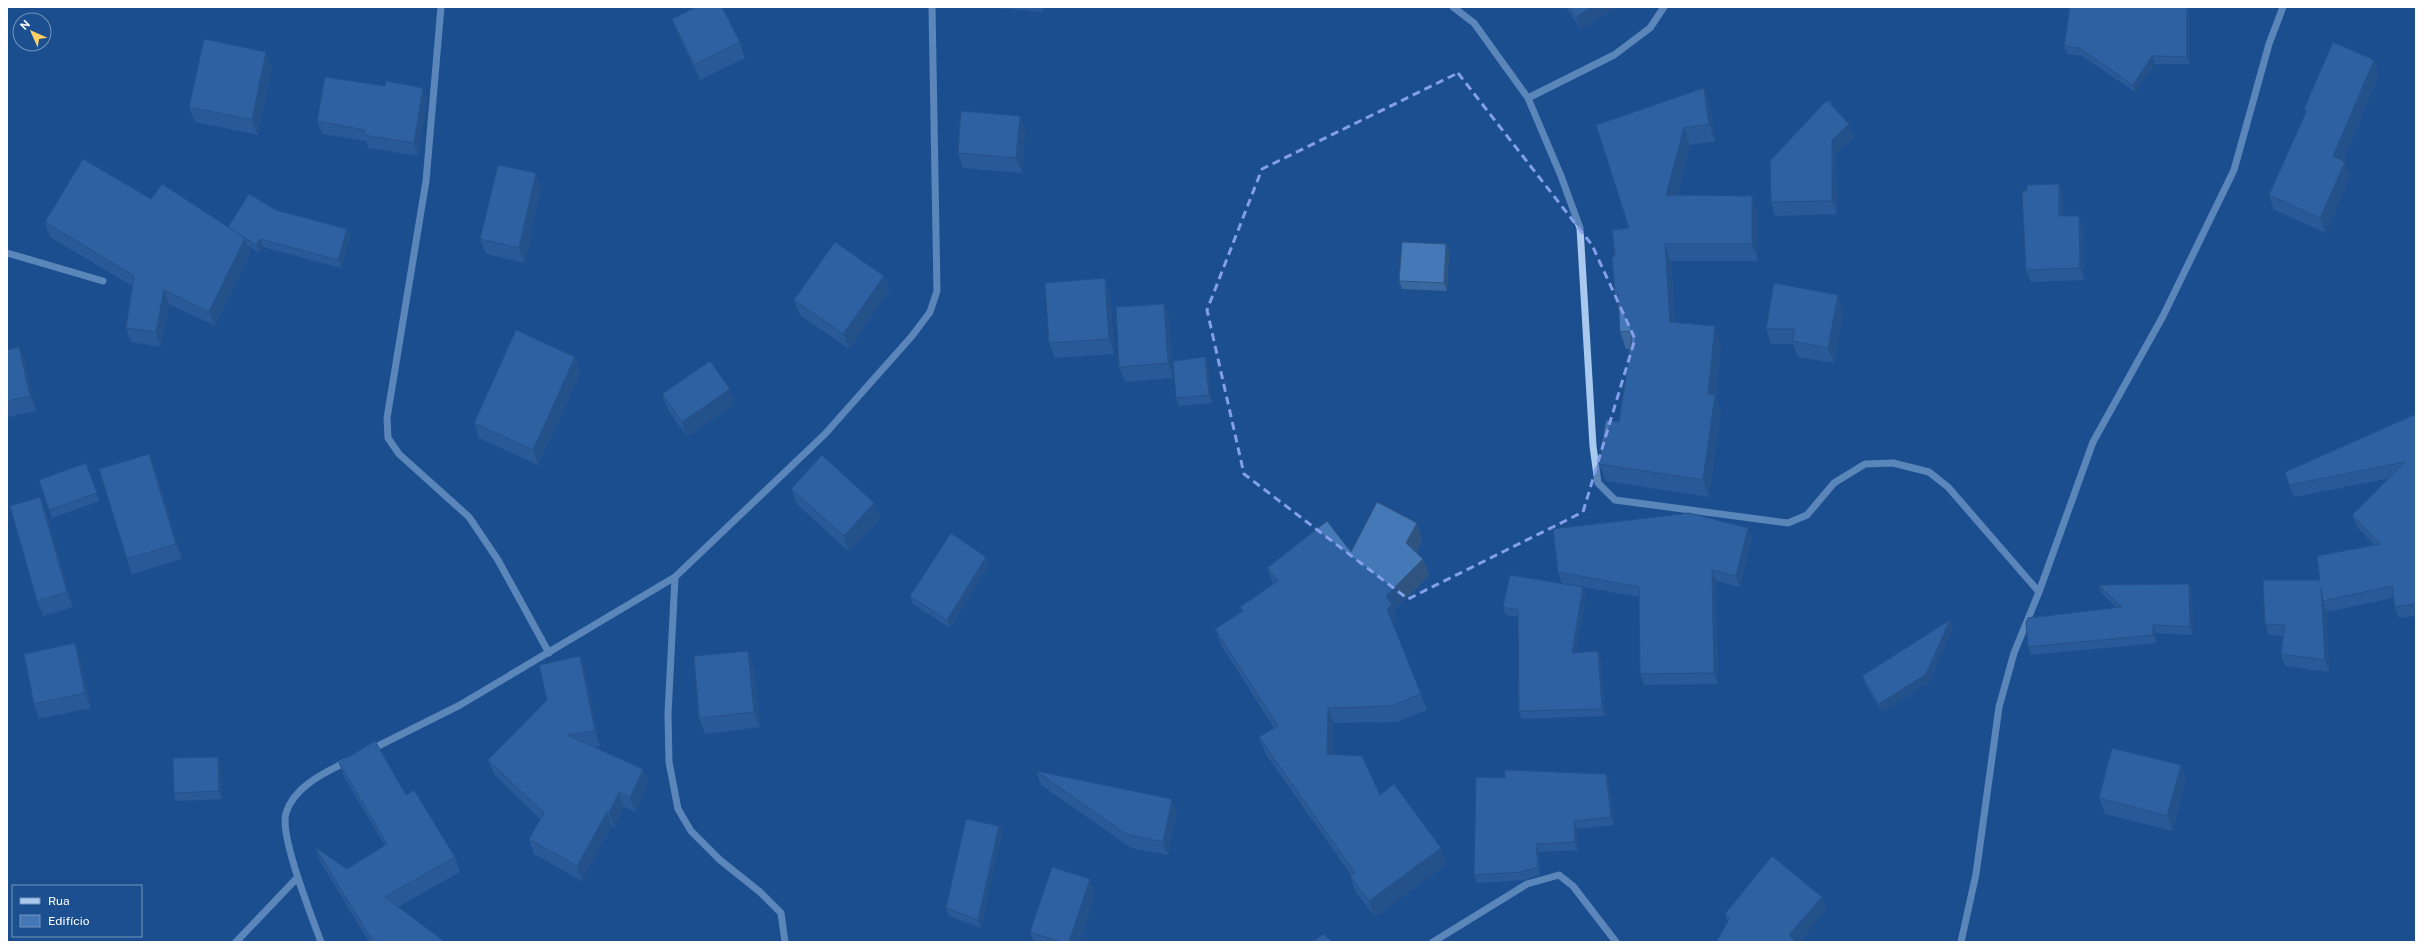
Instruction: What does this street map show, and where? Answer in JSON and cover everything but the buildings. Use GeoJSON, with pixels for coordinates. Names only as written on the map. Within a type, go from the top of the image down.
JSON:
{"type":"FeatureCollection","features":[{"type":"Feature","properties":{"kind":"street"},"geometry":{"type":"LineString","coordinates":[[441,7],[426,182],[388,418],[388,438],[399,454],[469,516],[498,560],[549,653]]}},
{"type":"Feature","properties":{"kind":"street"},"geometry":{"type":"LineString","coordinates":[[361,754],[460,706],[675,577],[825,434],[912,336],[930,312],[937,291],[932,7]]}},
{"type":"Feature","properties":{"kind":"street"},"geometry":{"type":"LineString","coordinates":[[1453,7],[1474,23],[1528,98],[1561,176],[1580,228],[1594,446],[1598,483],[1615,500],[1788,523],[1806,515],[1834,483],[1865,464],[1893,463],[1929,472],[1948,487],[2040,592]]}},
{"type":"Feature","properties":{"kind":"street"},"geometry":{"type":"LineString","coordinates":[[1528,98],[1614,55],[1650,28],[1664,7]]}},
{"type":"Feature","properties":{"kind":"street"},"geometry":{"type":"LineString","coordinates":[[1961,942],[1976,874],[1999,707],[2014,653],[2040,592],[2093,442],[2163,316],[2234,170],[2269,44],[2283,7]]}},
{"type":"Feature","properties":{"kind":"street"},"geometry":{"type":"LineString","coordinates":[[7,253],[103,281]]}},
{"type":"Feature","properties":{"kind":"street"},"geometry":{"type":"LineString","coordinates":[[675,577],[668,714],[669,762],[678,809],[691,831],[720,860],[760,892],[781,913],[785,942]]}},
{"type":"Feature","properties":{"kind":"street"},"geometry":{"type":"LineString","coordinates":[[321,942],[297,878],[285,826],[286,813],[297,795],[318,776],[354,758]]}},
{"type":"Feature","properties":{"kind":"street"},"geometry":{"type":"LineString","coordinates":[[1433,942],[1527,884],[1559,875],[1573,886],[1616,942]]}},
{"type":"Feature","properties":{"kind":"street"},"geometry":{"type":"LineString","coordinates":[[236,942],[297,878]]}},
{"type":"Feature","properties":{"kind":"highlighted area"},"geometry":{"type":"Polygon","coordinates":[[[1458,73],[1592,245],[1635,339],[1583,512],[1408,599],[1244,474],[1207,310],[1262,169],[1458,73]]]}}]}
